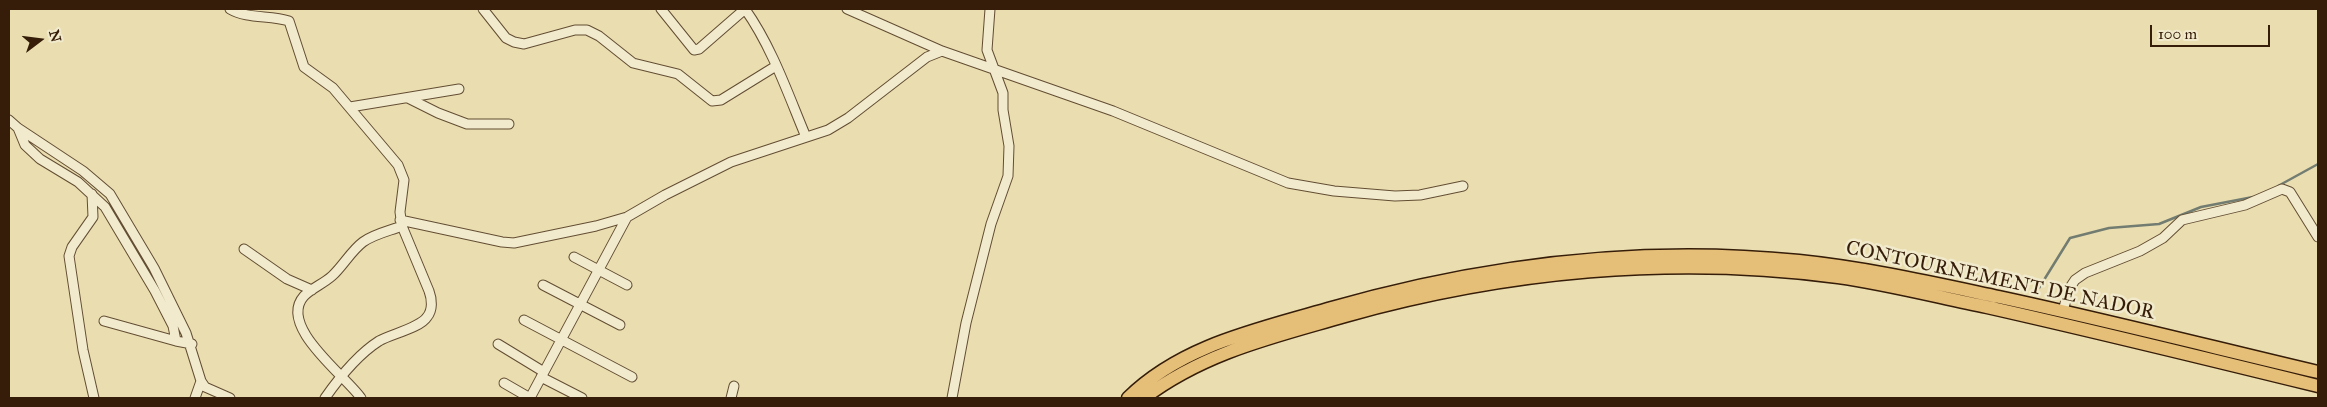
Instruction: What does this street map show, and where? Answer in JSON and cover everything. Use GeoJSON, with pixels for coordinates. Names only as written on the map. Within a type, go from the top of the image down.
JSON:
{"type":"FeatureCollection","features":[{"type":"Feature","properties":{"kind":"highway","name":"CONTOURNEMENT DE NADOR"},"geometry":{"type":"LineString","coordinates":[[1128,398],[1178,360],[1224,339],[1370,297],[1450,279],[1536,265],[1623,257],[1711,256],[1798,261],[1885,272],[2056,314],[2318,372]]}},
{"type":"Feature","properties":{"kind":"highway","name":"CONTOURNEMENT DE NADOR"},"geometry":{"type":"LineString","coordinates":[[1144,398],[1186,370],[1207,359],[1275,336],[1374,308],[1452,291],[1537,276],[1669,267],[1796,272],[1881,284],[2056,314],[2318,386]]}},
{"type":"Feature","properties":{"kind":"street"},"geometry":{"type":"LineString","coordinates":[[230,9],[243,14],[268,16],[289,21],[304,68],[333,88],[402,173],[404,189],[401,223],[429,291],[432,302],[429,316],[419,324],[377,342],[358,359],[325,398]]}},
{"type":"Feature","properties":{"kind":"street"},"geometry":{"type":"LineString","coordinates":[[482,9],[506,38],[524,44],[575,30],[587,30],[599,36],[633,63],[678,74],[712,101],[721,100],[776,66]]}},
{"type":"Feature","properties":{"kind":"street"},"geometry":{"type":"LineString","coordinates":[[661,9],[694,50],[699,49],[745,9],[756,24],[806,137]]}},
{"type":"Feature","properties":{"kind":"street"},"geometry":{"type":"LineString","coordinates":[[847,9],[942,51],[1154,127],[1288,183],[1334,191],[1395,196],[1428,194],[1463,186]]}},
{"type":"Feature","properties":{"kind":"street"},"geometry":{"type":"LineString","coordinates":[[952,398],[966,324],[991,224],[1008,176],[1009,146],[1003,93],[987,50],[990,9]]}},
{"type":"Feature","properties":{"kind":"street"},"geometry":{"type":"LineString","coordinates":[[361,398],[341,378],[308,339],[298,324],[299,308],[303,297],[324,283],[371,236],[401,223],[514,243],[596,226],[627,217],[665,195],[731,162],[837,126],[898,81],[926,57],[942,51]]}},
{"type":"Feature","properties":{"kind":"street"},"geometry":{"type":"LineString","coordinates":[[350,107],[459,90]]}},
{"type":"Feature","properties":{"kind":"street"},"geometry":{"type":"LineString","coordinates":[[408,98],[438,113],[467,124],[509,124]]}},
{"type":"Feature","properties":{"kind":"street"},"geometry":{"type":"LineString","coordinates":[[9,120],[18,128],[76,166],[110,194],[154,268],[192,344],[201,381],[205,387],[230,398]]}},
{"type":"Feature","properties":{"kind":"street"},"geometry":{"type":"LineString","coordinates":[[18,128],[25,145],[40,159],[78,182],[105,207],[155,291],[173,326],[176,341]]}},
{"type":"Feature","properties":{"kind":"street"},"geometry":{"type":"LineString","coordinates":[[2056,314],[2069,289],[2084,272],[2140,251],[2163,238],[2182,220],[2245,205],[2282,189],[2290,192],[2318,236]]}},
{"type":"Feature","properties":{"kind":"street"},"geometry":{"type":"LineString","coordinates":[[92,194],[93,217],[72,247],[70,256],[84,350],[96,398]]}},
{"type":"Feature","properties":{"kind":"street"},"geometry":{"type":"LineString","coordinates":[[504,382],[530,398],[627,217]]}},
{"type":"Feature","properties":{"kind":"street"},"geometry":{"type":"LineString","coordinates":[[244,249],[287,279],[312,290]]}},
{"type":"Feature","properties":{"kind":"street"},"geometry":{"type":"LineString","coordinates":[[574,257],[627,285]]}},
{"type":"Feature","properties":{"kind":"street"},"geometry":{"type":"LineString","coordinates":[[543,285],[620,325]]}},
{"type":"Feature","properties":{"kind":"street"},"geometry":{"type":"LineString","coordinates":[[524,320],[632,377]]}},
{"type":"Feature","properties":{"kind":"street"},"geometry":{"type":"LineString","coordinates":[[104,321],[192,344]]}},
{"type":"Feature","properties":{"kind":"street"},"geometry":{"type":"LineString","coordinates":[[498,344],[576,397]]}},
{"type":"Feature","properties":{"kind":"street"},"geometry":{"type":"LineString","coordinates":[[195,398],[201,381]]}},
{"type":"Feature","properties":{"kind":"street"},"geometry":{"type":"LineString","coordinates":[[731,398],[734,386]]}},
{"type":"Feature","properties":{"kind":"waterway"},"geometry":{"type":"LineString","coordinates":[[2278,186],[2318,164]]}},
{"type":"Feature","properties":{"kind":"waterway"},"geometry":{"type":"LineString","coordinates":[[2039,288],[2070,238],[2109,228],[2159,224],[2201,207],[2253,197]]}}]}
